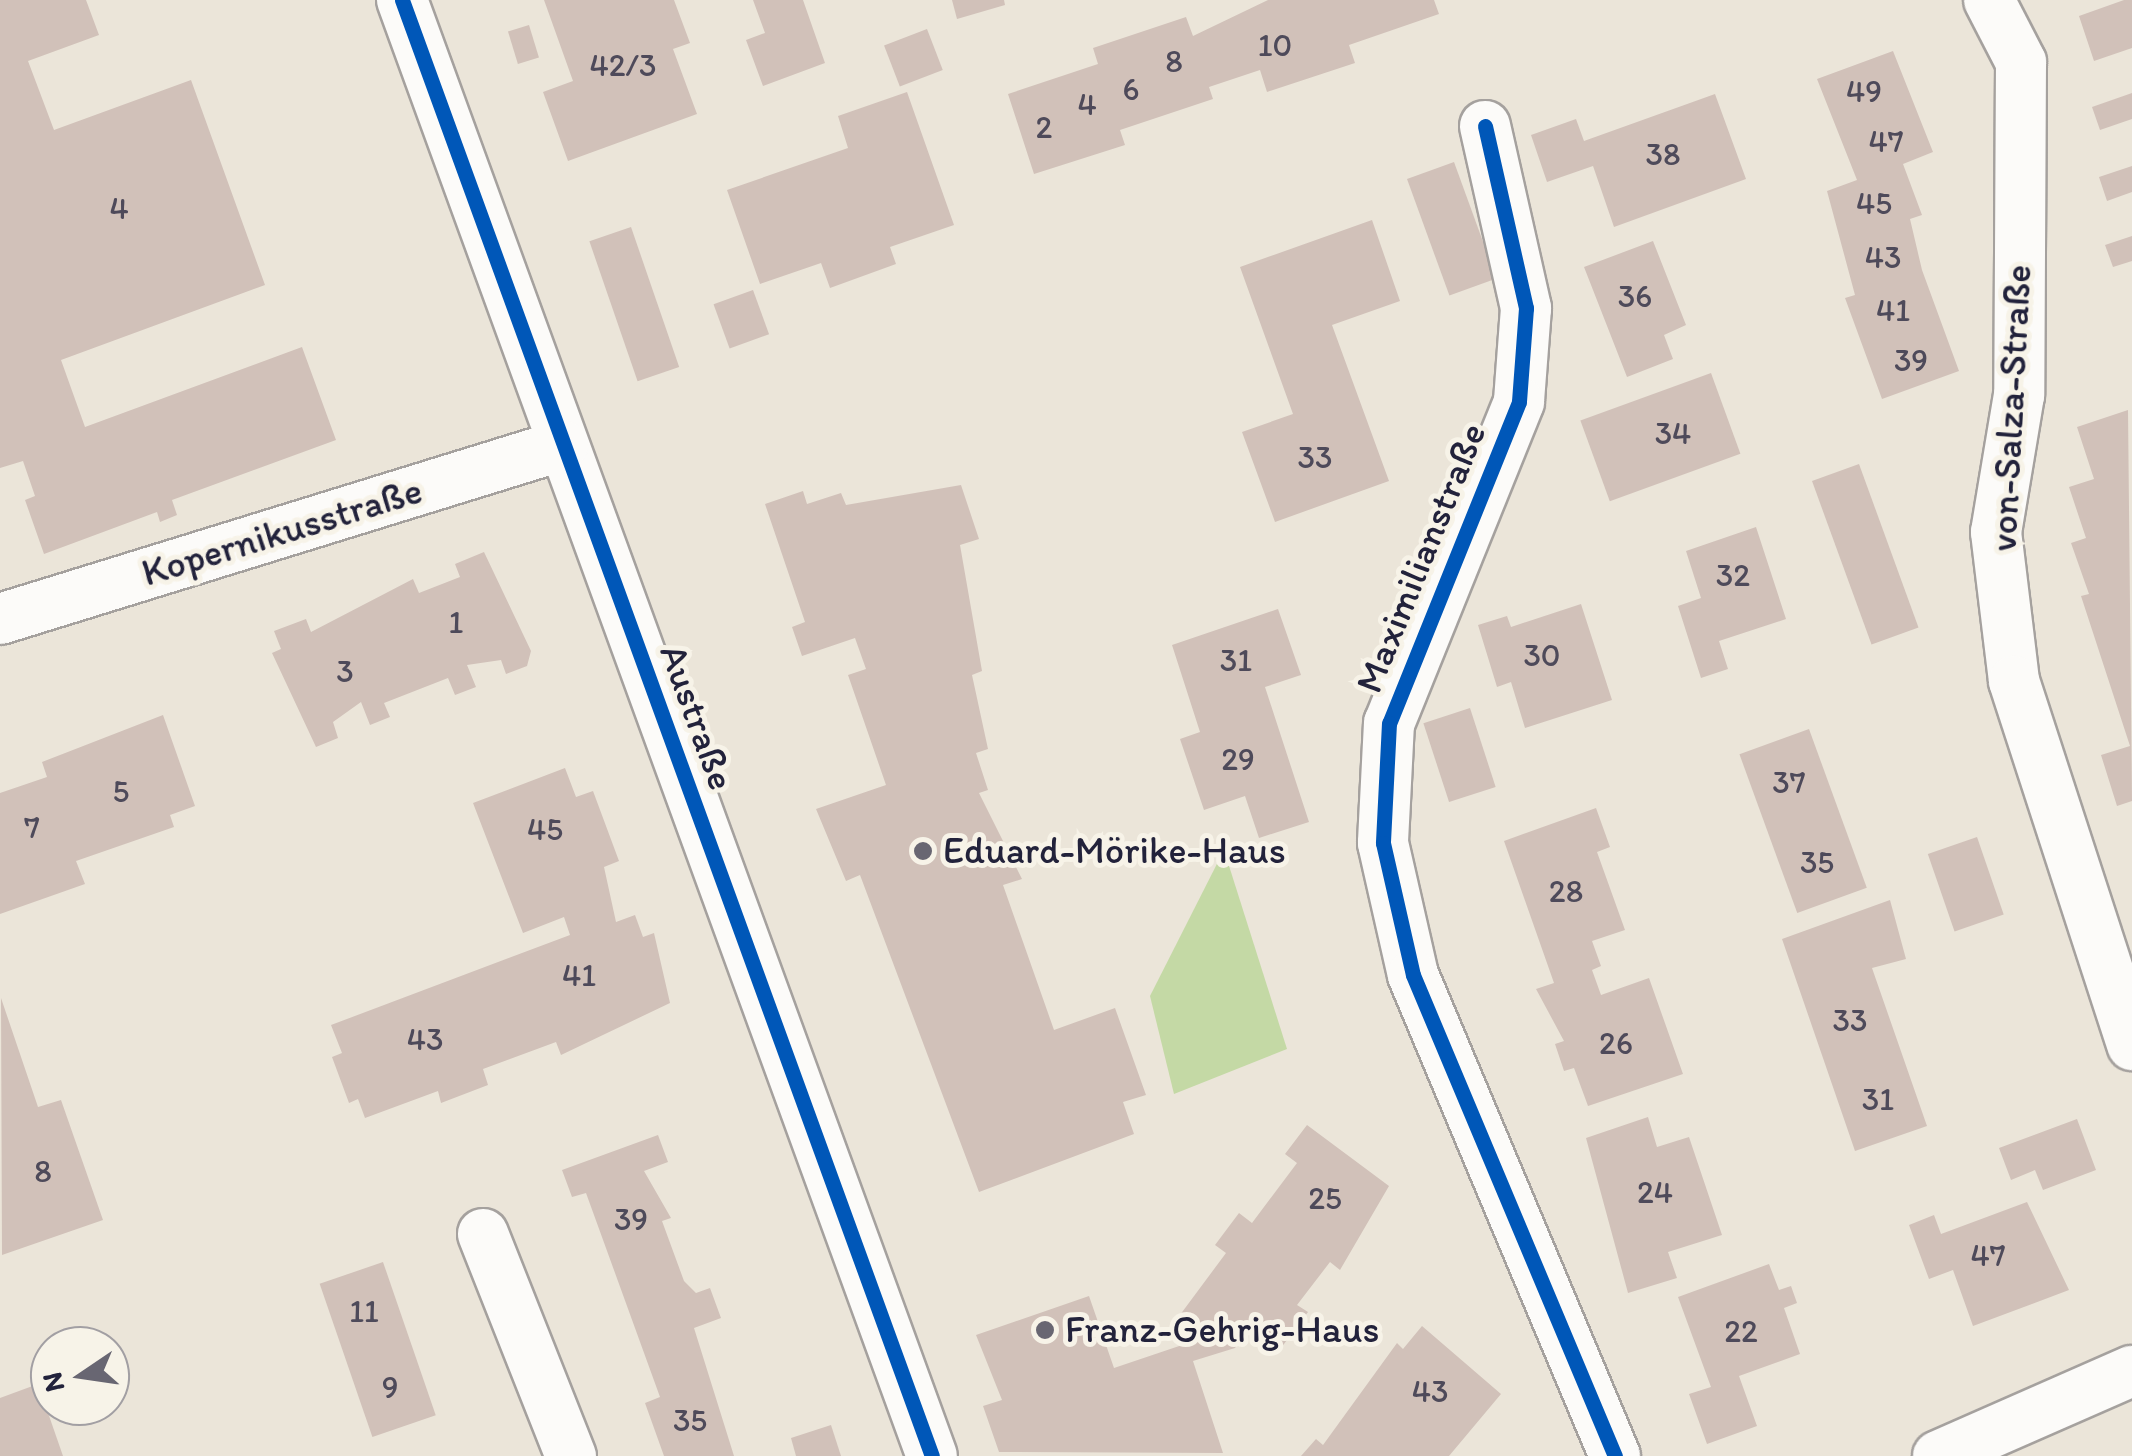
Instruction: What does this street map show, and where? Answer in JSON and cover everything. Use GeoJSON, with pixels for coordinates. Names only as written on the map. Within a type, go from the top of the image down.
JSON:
{"type":"FeatureCollection","features":[{"type":"Feature","properties":{"kind":"street","name":"Austraße"},"geometry":{"type":"LineString","coordinates":[[402,0],[932,1456]]}},
{"type":"Feature","properties":{"kind":"street","name":"von-Salza-Straße"},"geometry":{"type":"LineString","coordinates":[[1989,0],[2021,62],[2019,395],[1996,532],[2014,681],[2132,1045]]}},
{"type":"Feature","properties":{"kind":"street","name":"Maximilianstraße"},"geometry":{"type":"LineString","coordinates":[[1485,126],[1526,308],[1519,402],[1389,723],[1383,843],[1414,974],[1615,1456]]}},
{"type":"Feature","properties":{"kind":"street","name":"Kopernikusstraße"},"geometry":{"type":"LineString","coordinates":[[0,620],[563,445]]}},
{"type":"Feature","properties":{"kind":"street"},"geometry":{"type":"LineString","coordinates":[[482,1234],[571,1456]]}},
{"type":"Feature","properties":{"kind":"street"},"geometry":{"type":"LineString","coordinates":[[1938,1456],[2132,1371]]}},
{"type":"Feature","properties":{"kind":"green space"},"geometry":{"type":"Polygon","coordinates":[[[1224,850],[1287,1049],[1174,1094],[1150,996],[1224,850]]]}},
{"type":"Feature","properties":{"kind":"building"},"geometry":{"type":"Polygon","coordinates":[[[0,0],[86,0],[99,35],[28,61],[54,130],[191,80],[265,285],[61,360],[85,427],[302,347],[336,440],[172,500],[177,515],[160,522],[157,512],[44,554],[25,500],[35,496],[23,461],[0,468],[0,0]]]}},
{"type":"Feature","properties":{"kind":"building"},"geometry":{"type":"Polygon","coordinates":[[[544,0],[674,0],[690,43],[673,49],[697,114],[568,161],[543,92],[573,81],[544,0]]]}},
{"type":"Feature","properties":{"kind":"building"},"geometry":{"type":"Polygon","coordinates":[[[753,0],[803,0],[825,63],[763,86],[746,40],[765,33],[753,0]]]}},
{"type":"Feature","properties":{"kind":"building"},"geometry":{"type":"Polygon","coordinates":[[[952,0],[1004,0],[1005,5],[957,19],[952,0]]]}},
{"type":"Feature","properties":{"kind":"building"},"geometry":{"type":"Polygon","coordinates":[[[1268,0],[1434,0],[1439,14],[1349,45],[1355,63],[1267,92],[1260,70],[1209,87],[1213,99],[1120,130],[1125,145],[1034,174],[1008,94],[1098,64],[1093,48],[1186,17],[1193,36],[1268,0]]]}},
{"type":"Feature","properties":{"kind":"building"},"geometry":{"type":"Polygon","coordinates":[[[2132,0],[2132,48],[2094,61],[2079,16],[2132,0]]]}},
{"type":"Feature","properties":{"kind":"building"},"geometry":{"type":"Polygon","coordinates":[[[529,25],[539,58],[518,64],[508,31],[529,25]]]}},
{"type":"Feature","properties":{"kind":"building"},"geometry":{"type":"Polygon","coordinates":[[[927,29],[943,70],[900,87],[884,45],[927,29]]]}},
{"type":"Feature","properties":{"kind":"building"},"geometry":{"type":"Polygon","coordinates":[[[1893,51],[1933,152],[1903,164],[1922,215],[1910,219],[1922,270],[1959,371],[1882,399],[1845,298],[1855,295],[1827,191],[1857,180],[1817,79],[1893,51]]]}},
{"type":"Feature","properties":{"kind":"building"},"geometry":{"type":"Polygon","coordinates":[[[907,92],[954,225],[890,247],[896,264],[830,288],[821,263],[760,284],[727,190],[848,148],[838,116],[907,92]]]}},
{"type":"Feature","properties":{"kind":"building"},"geometry":{"type":"Polygon","coordinates":[[[2132,93],[2132,119],[2100,130],[2092,107],[2132,93]]]}},
{"type":"Feature","properties":{"kind":"building"},"geometry":{"type":"Polygon","coordinates":[[[1715,94],[1746,179],[1614,227],[1593,166],[1547,182],[1531,135],[1576,119],[1584,141],[1715,94]]]}},
{"type":"Feature","properties":{"kind":"building"},"geometry":{"type":"Polygon","coordinates":[[[1454,162],[1496,279],[1449,296],[1407,179],[1454,162]]]}},
{"type":"Feature","properties":{"kind":"building"},"geometry":{"type":"Polygon","coordinates":[[[2132,166],[2132,192],[2107,201],[2099,177],[2132,166]]]}},
{"type":"Feature","properties":{"kind":"building"},"geometry":{"type":"Polygon","coordinates":[[[1372,220],[1400,301],[1332,325],[1389,481],[1275,522],[1242,432],[1293,414],[1240,267],[1372,220]]]}},
{"type":"Feature","properties":{"kind":"building"},"geometry":{"type":"Polygon","coordinates":[[[631,227],[679,367],[638,381],[589,241],[631,227]]]}},
{"type":"Feature","properties":{"kind":"building"},"geometry":{"type":"Polygon","coordinates":[[[2132,236],[2132,261],[2113,267],[2105,245],[2132,236]]]}},
{"type":"Feature","properties":{"kind":"building"},"geometry":{"type":"Polygon","coordinates":[[[1653,241],[1686,325],[1664,335],[1673,359],[1627,377],[1584,267],[1653,241]]]}},
{"type":"Feature","properties":{"kind":"building"},"geometry":{"type":"Polygon","coordinates":[[[753,290],[769,334],[730,349],[714,304],[753,290]]]}},
{"type":"Feature","properties":{"kind":"building"},"geometry":{"type":"Polygon","coordinates":[[[1711,373],[1740,454],[1610,501],[1580,421],[1711,373]]]}},
{"type":"Feature","properties":{"kind":"building"},"geometry":{"type":"Polygon","coordinates":[[[2128,410],[2132,801],[2117,806],[2101,755],[2130,746],[2081,596],[2089,594],[2071,543],[2086,538],[2069,487],[2094,479],[2077,427],[2128,410]]]}},
{"type":"Feature","properties":{"kind":"building"},"geometry":{"type":"Polygon","coordinates":[[[1859,464],[1919,628],[1872,645],[1812,481],[1859,464]]]}},
{"type":"Feature","properties":{"kind":"building","name":"Eduard-Mörike-Haus"},"geometry":{"type":"Polygon","coordinates":[[[961,485],[979,539],[960,545],[982,671],[972,675],[988,749],[976,753],[988,790],[979,793],[1022,879],[1003,885],[1054,1030],[1115,1008],[1146,1095],[1123,1102],[1134,1134],[979,1192],[860,875],[846,881],[816,809],[886,785],[848,675],[866,669],[855,638],[802,656],[792,627],[805,622],[765,504],[803,491],[807,504],[841,493],[846,505],[961,485]]]}},
{"type":"Feature","properties":{"kind":"building"},"geometry":{"type":"Polygon","coordinates":[[[1756,527],[1786,619],[1719,641],[1728,669],[1701,678],[1678,606],[1701,598],[1686,551],[1756,527]]]}},
{"type":"Feature","properties":{"kind":"building"},"geometry":{"type":"Polygon","coordinates":[[[484,552],[531,651],[527,666],[506,674],[501,660],[467,665],[476,687],[455,695],[448,678],[384,703],[390,717],[370,725],[361,702],[333,722],[338,738],[316,747],[272,653],[281,649],[274,631],[306,619],[311,632],[413,579],[419,593],[460,577],[455,564],[484,552]]]}},
{"type":"Feature","properties":{"kind":"building"},"geometry":{"type":"Polygon","coordinates":[[[1581,604],[1612,700],[1525,728],[1511,682],[1497,687],[1478,625],[1507,616],[1511,627],[1581,604]]]}},
{"type":"Feature","properties":{"kind":"building"},"geometry":{"type":"Polygon","coordinates":[[[1278,609],[1301,675],[1265,687],[1309,822],[1259,838],[1245,796],[1204,810],[1180,739],[1200,732],[1172,645],[1278,609]]]}},
{"type":"Feature","properties":{"kind":"building"},"geometry":{"type":"Polygon","coordinates":[[[1470,708],[1496,787],[1449,802],[1423,723],[1470,708]]]}},
{"type":"Feature","properties":{"kind":"building"},"geometry":{"type":"Polygon","coordinates":[[[163,715],[195,806],[170,815],[174,827],[76,861],[85,884],[0,914],[0,793],[47,777],[42,762],[163,715]]]}},
{"type":"Feature","properties":{"kind":"building"},"geometry":{"type":"Polygon","coordinates":[[[1809,729],[1867,888],[1797,913],[1739,754],[1809,729]]]}},
{"type":"Feature","properties":{"kind":"building"},"geometry":{"type":"Polygon","coordinates":[[[565,768],[576,797],[593,791],[619,861],[604,867],[616,922],[635,915],[643,937],[654,933],[670,1003],[561,1055],[556,1042],[483,1069],[488,1085],[441,1103],[438,1091],[365,1118],[358,1099],[349,1103],[332,1057],[342,1053],[331,1025],[570,935],[564,917],[523,933],[473,803],[565,768]]]}},
{"type":"Feature","properties":{"kind":"building"},"geometry":{"type":"Polygon","coordinates":[[[1596,808],[1610,847],[1597,852],[1625,930],[1592,941],[1601,966],[1592,970],[1601,995],[1649,978],[1683,1074],[1588,1106],[1574,1068],[1564,1071],[1555,1044],[1564,1041],[1536,989],[1554,983],[1504,841],[1596,808]]]}},
{"type":"Feature","properties":{"kind":"building"},"geometry":{"type":"Polygon","coordinates":[[[1977,837],[2004,915],[1955,931],[1928,854],[1977,837]]]}},
{"type":"Feature","properties":{"kind":"building"},"geometry":{"type":"Polygon","coordinates":[[[1890,900],[1906,959],[1872,968],[1927,1126],[1855,1151],[1782,939],[1890,900]]]}},
{"type":"Feature","properties":{"kind":"building"},"geometry":{"type":"Polygon","coordinates":[[[1,998],[38,1107],[61,1100],[103,1220],[2,1255],[1,998]]]}},
{"type":"Feature","properties":{"kind":"building"},"geometry":{"type":"Polygon","coordinates":[[[1648,1117],[1657,1147],[1689,1137],[1722,1235],[1668,1252],[1677,1278],[1628,1293],[1586,1138],[1648,1117]]]}},
{"type":"Feature","properties":{"kind":"building"},"geometry":{"type":"Polygon","coordinates":[[[2077,1119],[2096,1170],[2043,1190],[2035,1170],[2011,1180],[1999,1148],[2077,1119]]]}},
{"type":"Feature","properties":{"kind":"building","name":"Franz-Gehrig-Haus"},"geometry":{"type":"Polygon","coordinates":[[[1307,1125],[1389,1186],[1340,1270],[1330,1262],[1297,1305],[1308,1312],[1281,1348],[1251,1325],[1235,1348],[1193,1361],[1223,1453],[999,1452],[983,1406],[1002,1400],[976,1335],[1089,1296],[1114,1368],[1197,1340],[1174,1323],[1226,1253],[1215,1245],[1239,1213],[1252,1223],[1297,1163],[1285,1154],[1307,1125]]]}},
{"type":"Feature","properties":{"kind":"building"},"geometry":{"type":"Polygon","coordinates":[[[658,1135],[668,1162],[644,1171],[671,1218],[662,1221],[684,1281],[696,1293],[710,1288],[721,1318],[694,1328],[734,1456],[664,1456],[645,1403],[660,1397],[586,1193],[572,1197],[562,1170],[658,1135]]]}},
{"type":"Feature","properties":{"kind":"building"},"geometry":{"type":"Polygon","coordinates":[[[2027,1202],[2069,1290],[1973,1326],[1953,1270],[1929,1279],[1909,1225],[1934,1215],[1941,1234],[2027,1202]]]}},
{"type":"Feature","properties":{"kind":"building"},"geometry":{"type":"Polygon","coordinates":[[[383,1262],[436,1415],[372,1437],[320,1284],[383,1262]]]}},
{"type":"Feature","properties":{"kind":"building"},"geometry":{"type":"Polygon","coordinates":[[[1769,1264],[1779,1290],[1791,1286],[1797,1303],[1784,1308],[1800,1354],[1739,1376],[1757,1426],[1707,1444],[1689,1394],[1711,1387],[1678,1297],[1769,1264]]]}},
{"type":"Feature","properties":{"kind":"building"},"geometry":{"type":"Polygon","coordinates":[[[1422,1326],[1501,1394],[1449,1456],[1301,1456],[1316,1439],[1323,1445],[1397,1343],[1403,1349],[1422,1326]]]}},
{"type":"Feature","properties":{"kind":"building"},"geometry":{"type":"Polygon","coordinates":[[[30,1387],[30,1426],[53,1426],[63,1456],[0,1456],[0,1398],[30,1387]]]}},
{"type":"Feature","properties":{"kind":"building"},"geometry":{"type":"Polygon","coordinates":[[[831,1425],[841,1456],[796,1456],[791,1438],[831,1425]]]}},
{"type":"Feature","properties":{"kind":"cycle path"},"geometry":{"type":"LineString","coordinates":[[402,0],[932,1456]]}},
{"type":"Feature","properties":{"kind":"cycle path"},"geometry":{"type":"LineString","coordinates":[[1485,126],[1526,308],[1519,402],[1389,723],[1383,843],[1413,975],[1615,1456]]}},
{"type":"Feature","properties":{"kind":"place","name":"Eduard-Mörike-Haus"},"geometry":{"type":"Point","coordinates":[923,851]}},
{"type":"Feature","properties":{"kind":"place","name":"Franz-Gehrig-Haus"},"geometry":{"type":"Point","coordinates":[1045,1330]}}]}
